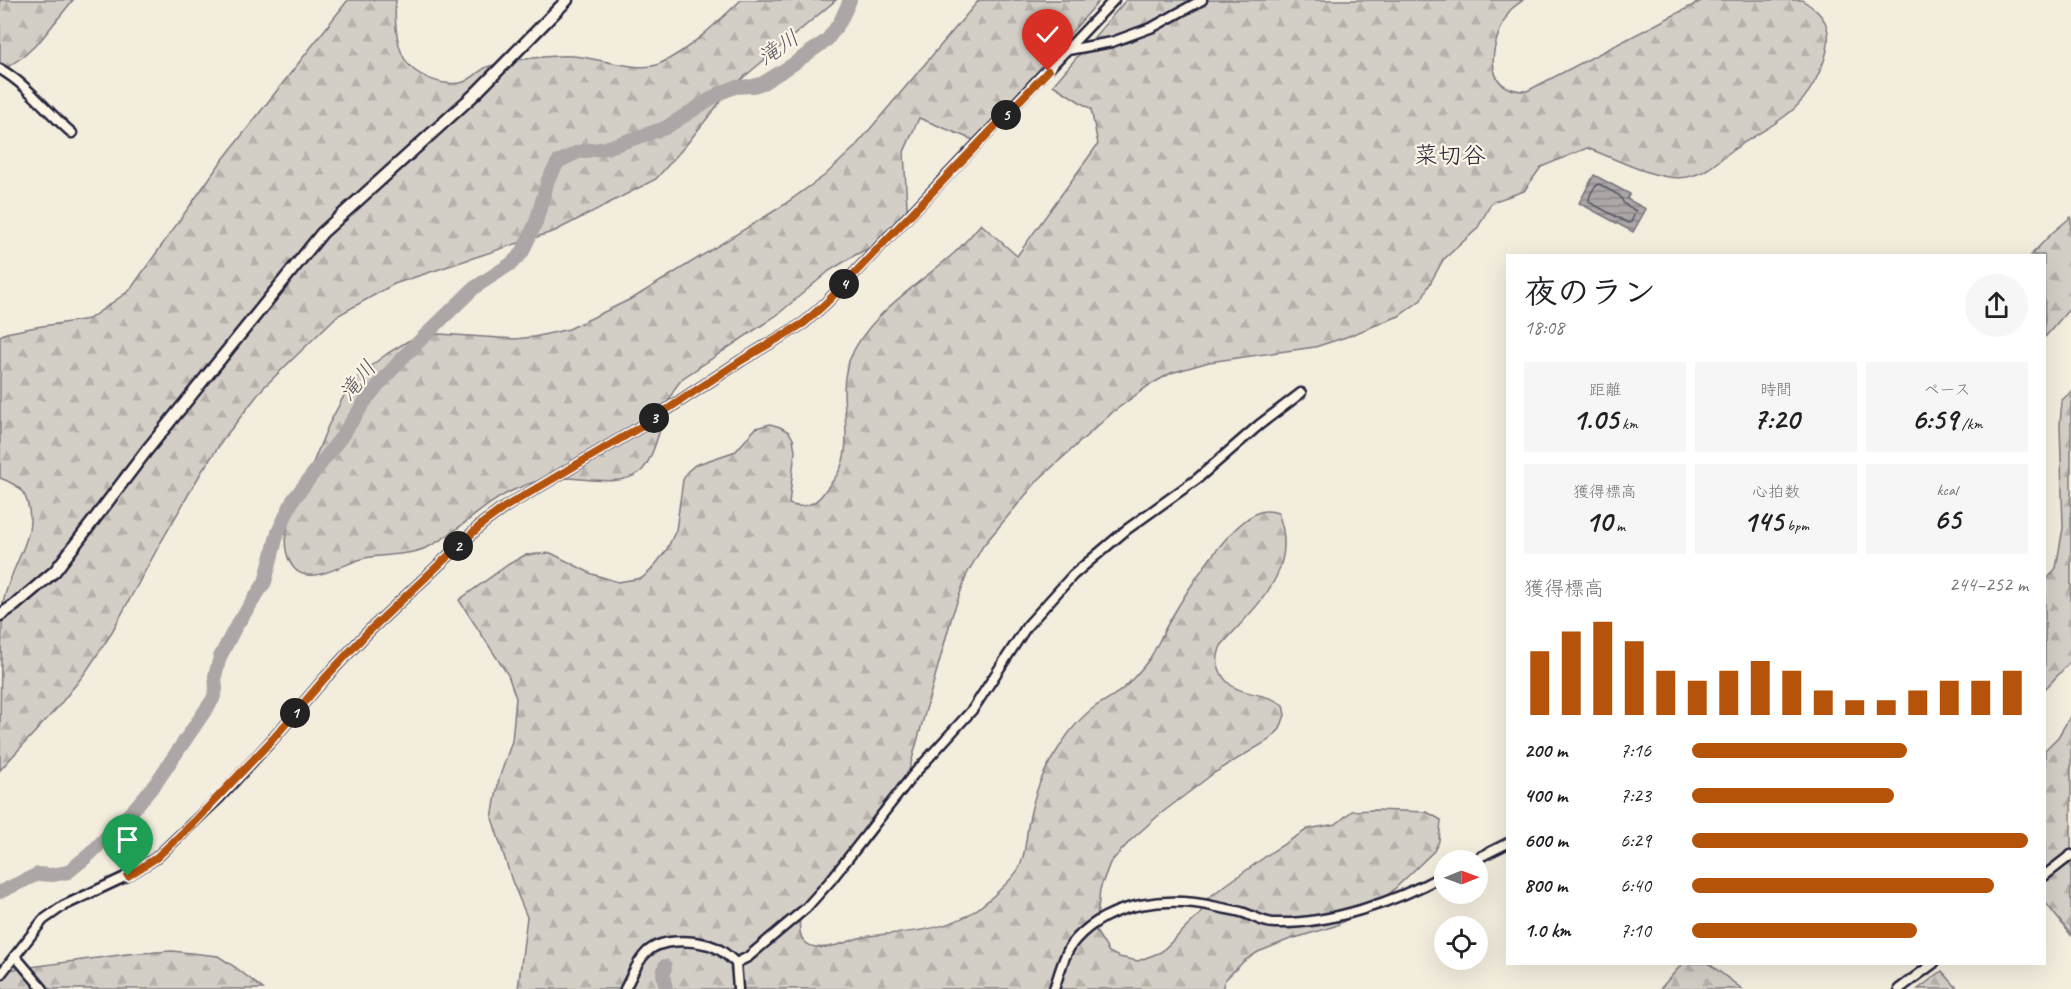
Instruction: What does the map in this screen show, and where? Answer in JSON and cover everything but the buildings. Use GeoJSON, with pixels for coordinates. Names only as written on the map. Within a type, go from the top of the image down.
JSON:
{"type":"FeatureCollection","features":[{"type":"Feature","properties":{"kind":"street"},"geometry":{"type":"LineString","coordinates":[[0,615],[54,571],[322,233],[475,94],[567,0]]}},
{"type":"Feature","properties":{"kind":"street"},"geometry":{"type":"LineString","coordinates":[[0,975],[43,920],[56,910],[95,889],[128,876],[156,858],[226,789],[368,632],[483,523],[505,507],[642,426],[742,360],[804,323],[826,303],[1114,0]]}},
{"type":"Feature","properties":{"kind":"street"},"geometry":{"type":"LineString","coordinates":[[1068,50],[1112,42],[1153,27],[1202,0]]}},
{"type":"Feature","properties":{"kind":"street"},"geometry":{"type":"LineString","coordinates":[[0,69],[17,79],[51,116],[72,133]]}},
{"type":"Feature","properties":{"kind":"street"},"geometry":{"type":"LineString","coordinates":[[736,963],[747,957],[806,908],[831,880],[913,775],[974,709],[1027,626],[1073,575],[1126,530],[1197,479],[1259,425],[1301,393]]}},
{"type":"Feature","properties":{"kind":"street"},"geometry":{"type":"LineString","coordinates":[[1488,853],[1506,844]]}},
{"type":"Feature","properties":{"kind":"street"},"geometry":{"type":"LineString","coordinates":[[2046,874],[2071,855]]}},
{"type":"Feature","properties":{"kind":"street"},"geometry":{"type":"LineString","coordinates":[[1054,989],[1067,953],[1076,940],[1094,923],[1115,912],[1155,903],[1184,901],[1241,912],[1271,923],[1291,923],[1354,911],[1404,895],[1434,880]]}},
{"type":"Feature","properties":{"kind":"street"},"geometry":{"type":"LineString","coordinates":[[625,989],[646,953],[660,944],[684,942],[709,945],[723,952],[736,963],[738,989]]}},
{"type":"Feature","properties":{"kind":"street"},"geometry":{"type":"LineString","coordinates":[[15,956],[43,989]]}},
{"type":"Feature","properties":{"kind":"street"},"geometry":{"type":"LineString","coordinates":[[1899,989],[1931,965]]}},
{"type":"Feature","properties":{"kind":"green space"},"geometry":{"type":"Polygon","coordinates":[[[0,0],[73,0],[40,41],[24,56],[0,72],[0,0]]]}},
{"type":"Feature","properties":{"kind":"green space"},"geometry":{"type":"Polygon","coordinates":[[[348,0],[396,0],[397,38],[408,64],[421,75],[453,84],[470,79],[495,64],[542,57],[573,56],[629,66],[650,66],[659,64],[692,44],[741,0],[836,0],[732,87],[656,179],[555,231],[394,284],[337,316],[263,388],[225,437],[202,471],[109,637],[85,673],[58,707],[0,770],[3,605],[9,583],[27,539],[30,518],[28,503],[19,488],[0,478],[0,336],[36,327],[89,319],[130,290],[221,162],[348,0]]]}},
{"type":"Feature","properties":{"kind":"green space"},"geometry":{"type":"Polygon","coordinates":[[[979,0],[1100,0],[976,141],[919,118],[904,152],[908,224],[882,242],[829,271],[777,315],[683,378],[669,400],[650,458],[640,472],[632,477],[612,481],[560,478],[537,481],[504,495],[451,534],[421,550],[365,558],[335,570],[313,575],[295,570],[285,547],[288,524],[328,426],[346,392],[361,373],[408,341],[424,336],[439,334],[515,339],[534,337],[569,329],[635,297],[779,208],[824,176],[854,148],[979,0]]]}},
{"type":"Feature","properties":{"kind":"green space"},"geometry":{"type":"Polygon","coordinates":[[[1126,0],[1523,0],[1510,10],[1503,23],[1494,50],[1493,62],[1495,74],[1501,83],[1511,89],[1527,91],[1703,0],[1802,0],[1818,12],[1828,32],[1826,56],[1816,80],[1795,108],[1706,170],[1687,177],[1663,176],[1636,168],[1587,148],[1541,167],[1524,191],[1492,202],[1477,229],[1443,260],[1421,300],[1399,316],[1315,347],[1209,362],[1171,373],[1148,386],[1113,412],[1039,479],[983,546],[967,574],[952,616],[908,774],[899,795],[888,815],[861,851],[800,918],[800,931],[808,944],[824,947],[865,937],[918,931],[958,920],[976,910],[993,896],[1013,877],[1020,866],[1036,795],[1050,761],[1063,741],[1084,716],[1122,690],[1140,671],[1209,560],[1235,529],[1248,518],[1264,511],[1278,513],[1284,534],[1284,553],[1279,570],[1260,602],[1221,646],[1218,662],[1221,673],[1233,687],[1275,700],[1283,705],[1285,715],[1280,729],[1269,740],[1214,773],[1159,815],[1110,863],[1100,889],[1096,931],[1109,952],[1119,957],[1138,961],[1161,952],[1200,914],[1208,898],[1308,829],[1336,824],[1352,811],[1427,812],[1441,820],[1439,841],[1434,851],[1383,900],[1335,926],[1258,952],[1244,961],[1225,980],[1222,989],[518,989],[527,917],[512,881],[492,818],[499,779],[512,741],[516,698],[508,675],[459,600],[525,555],[551,553],[592,574],[618,582],[642,578],[666,551],[676,530],[683,480],[688,471],[695,465],[736,451],[756,428],[770,424],[789,432],[793,439],[795,451],[789,504],[803,506],[819,498],[842,466],[846,436],[844,385],[846,373],[857,345],[868,330],[894,302],[953,254],[981,224],[1017,256],[1098,144],[1091,109],[1053,85],[1126,0]]]}},
{"type":"Feature","properties":{"kind":"green space"},"geometry":{"type":"Polygon","coordinates":[[[2071,217],[2071,307],[2046,336],[2046,254],[2032,254],[2071,217]]]}},
{"type":"Feature","properties":{"kind":"green space"},"geometry":{"type":"Polygon","coordinates":[[[2071,392],[2071,661],[2046,688],[2046,581],[2056,568],[2063,528],[2060,424],[2062,400],[2071,392]]]}},
{"type":"Feature","properties":{"kind":"green space"},"geometry":{"type":"Polygon","coordinates":[[[2071,715],[2071,935],[2046,903],[2046,749],[2058,737],[2071,715]]]}},
{"type":"Feature","properties":{"kind":"green space"},"geometry":{"type":"Polygon","coordinates":[[[172,951],[218,956],[263,989],[0,989],[0,972],[8,970],[127,954],[172,951]]]}},
{"type":"Feature","properties":{"kind":"green space"},"geometry":{"type":"Polygon","coordinates":[[[1681,965],[1711,965],[1742,989],[1660,989],[1681,965]]]}},
{"type":"Feature","properties":{"kind":"green space"},"geometry":{"type":"Polygon","coordinates":[[[1942,971],[1958,989],[1918,989],[1942,971]]]}},
{"type":"Feature","properties":{"kind":"water"},"geometry":{"type":"Polygon","coordinates":[[[1594,175],[1630,194],[1627,199],[1646,209],[1633,232],[1579,203],[1594,175]]]}},
{"type":"Feature","properties":{"kind":"waterway","name":"滝川"},"geometry":{"type":"LineString","coordinates":[[0,892],[38,874],[52,875],[68,872],[90,854],[156,783],[213,699],[216,689],[215,676],[220,657],[235,628],[265,582],[278,532],[293,500],[342,436],[368,397],[405,355],[474,288],[512,263],[522,253],[536,222],[548,180],[558,162],[578,152],[606,148],[665,128],[720,93],[735,87],[763,83],[827,40],[840,22],[850,0]]}},
{"type":"Feature","properties":{"kind":"waterway"},"geometry":{"type":"LineString","coordinates":[[665,966],[663,974],[666,989]]}},
{"type":"Feature","properties":{"kind":"district","name":"菜切谷"},"geometry":{"type":"Point","coordinates":[1450,155]}},
{"type":"Feature","properties":{"kind":"route"},"geometry":{"type":"LineString","coordinates":[[128,876],[156,858],[219,798],[368,632],[483,523],[505,507],[642,426],[742,360],[804,323],[826,303],[1048,71]]}}]}
